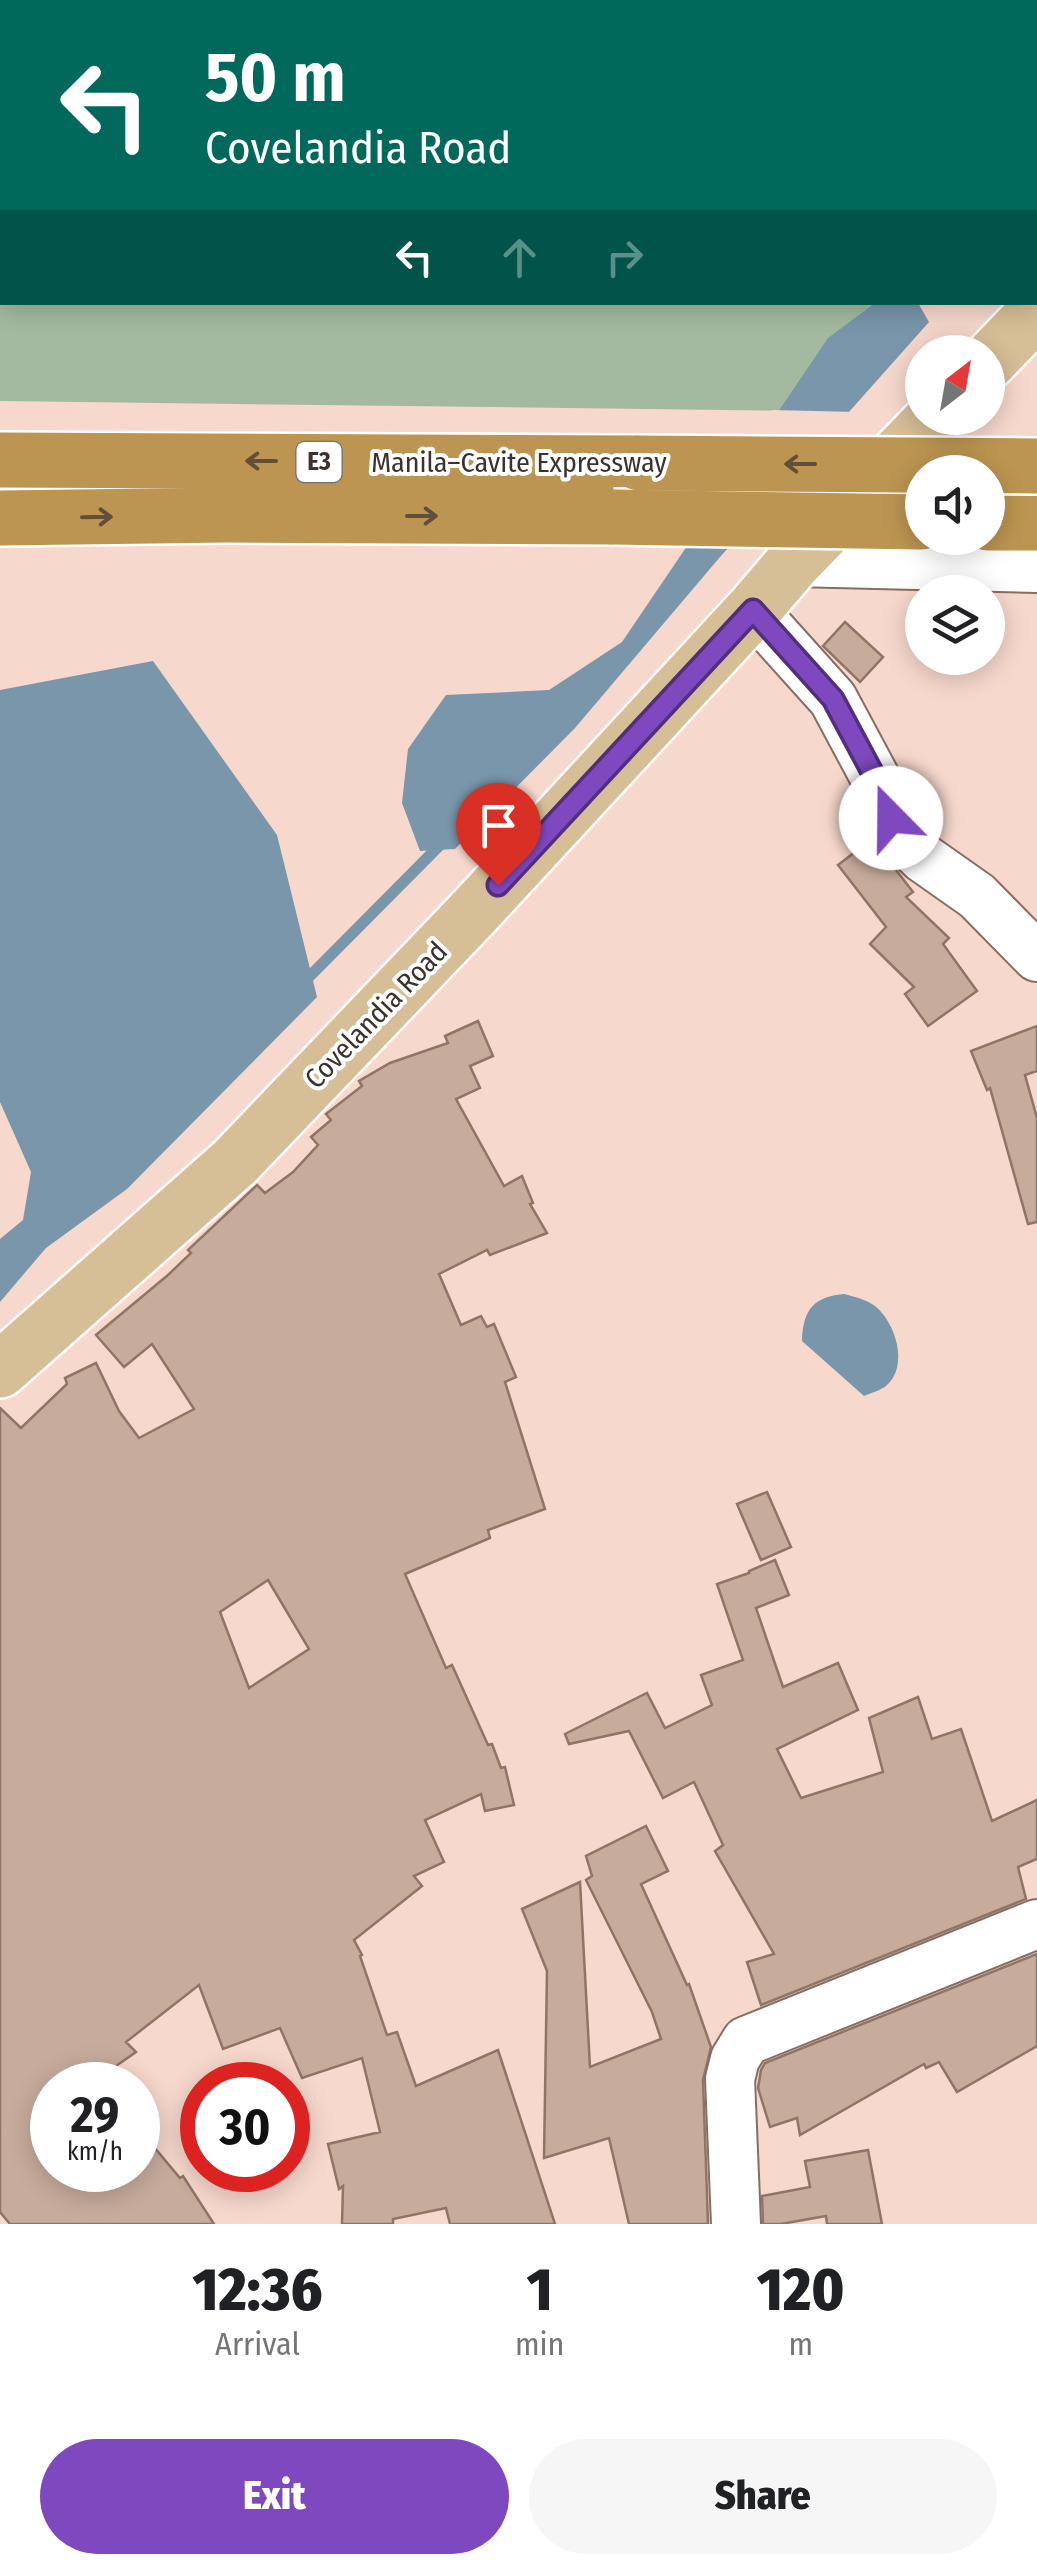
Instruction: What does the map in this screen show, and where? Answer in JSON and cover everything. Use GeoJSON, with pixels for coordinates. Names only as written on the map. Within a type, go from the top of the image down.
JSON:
{"type":"FeatureCollection","features":[{"type":"Feature","properties":{"kind":"highway","name":"Manila–Cavite Expressway"},"geometry":{"type":"LineString","coordinates":[[0,460],[1037,466]]}},
{"type":"Feature","properties":{"kind":"highway","name":"Manila–Cavite Expressway"},"geometry":{"type":"LineString","coordinates":[[0,518],[228,515],[905,522]]}},
{"type":"Feature","properties":{"kind":"highway"},"geometry":{"type":"LineString","coordinates":[[1005,523],[1037,524]]}},
{"type":"Feature","properties":{"kind":"main road"},"geometry":{"type":"LineString","coordinates":[[1005,341],[1031,310]]}},
{"type":"Feature","properties":{"kind":"main road","name":"Covelandia Road"},"geometry":{"type":"LineString","coordinates":[[0,1370],[235,1162],[474,912],[794,562],[917,435]]}},
{"type":"Feature","properties":{"kind":"street"},"geometry":{"type":"LineString","coordinates":[[794,562],[1037,568]]}},
{"type":"Feature","properties":{"kind":"street"},"geometry":{"type":"LineString","coordinates":[[753,610],[833,699],[906,841],[923,858],[977,896],[1037,957]]}},
{"type":"Feature","properties":{"kind":"street"},"geometry":{"type":"LineString","coordinates":[[736,2224],[730,2079],[735,2059],[746,2042],[1037,1924]]}},
{"type":"Feature","properties":{"kind":"green space"},"geometry":{"type":"Polygon","coordinates":[[[0,305],[910,305],[806,411],[0,401],[0,305]]]}},
{"type":"Feature","properties":{"kind":"water"},"geometry":{"type":"Polygon","coordinates":[[[872,305],[919,305],[929,322],[917,335],[905,335],[905,349],[575,728],[455,849],[420,851],[402,803],[408,749],[446,695],[549,690],[622,642],[828,338],[872,305]]]}},
{"type":"Feature","properties":{"kind":"water"},"geometry":{"type":"Polygon","coordinates":[[[153,661],[277,835],[317,997],[127,1189],[46,1248],[0,1302],[0,1239],[23,1220],[31,1172],[0,1102],[0,690],[153,661]]]}},
{"type":"Feature","properties":{"kind":"water"},"geometry":{"type":"Polygon","coordinates":[[[844,1294],[875,1306],[889,1322],[897,1344],[893,1377],[884,1387],[864,1396],[802,1341],[812,1307],[824,1298],[844,1294]]]}},
{"type":"Feature","properties":{"kind":"pier"},"geometry":{"type":"Polygon","coordinates":[[[772,410],[857,412],[735,548],[680,547],[772,410]]]}},
{"type":"Feature","properties":{"kind":"building"},"geometry":{"type":"Polygon","coordinates":[[[845,622],[883,657],[860,682],[823,646],[845,622]]]}},
{"type":"Feature","properties":{"kind":"building"},"geometry":{"type":"Polygon","coordinates":[[[872,839],[913,892],[906,897],[949,938],[943,944],[977,991],[928,1026],[905,994],[914,987],[870,944],[886,927],[838,865],[872,839]]]}},
{"type":"Feature","properties":{"kind":"building"},"geometry":{"type":"Polygon","coordinates":[[[478,1021],[493,1056],[470,1066],[480,1088],[456,1099],[504,1186],[522,1176],[533,1203],[530,1204],[547,1233],[490,1255],[487,1250],[439,1274],[461,1325],[481,1316],[487,1327],[494,1324],[516,1377],[505,1382],[545,1509],[488,1530],[490,1538],[405,1574],[446,1668],[452,1665],[488,1745],[492,1744],[501,1768],[505,1767],[514,1805],[485,1811],[481,1794],[425,1820],[444,1862],[414,1876],[422,1886],[354,1940],[387,2035],[397,2032],[416,2086],[498,2050],[555,2224],[450,2224],[446,2208],[393,2219],[393,2224],[342,2224],[343,2186],[339,2189],[328,2144],[380,2132],[362,2058],[310,2075],[310,2062],[295,2062],[280,2028],[223,2049],[199,1985],[126,2042],[136,2052],[122,2062],[30,2062],[30,2192],[160,2192],[160,2154],[180,2178],[180,2192],[193,2192],[214,2224],[10,2224],[0,2212],[0,1408],[21,1428],[67,1384],[65,1378],[96,1363],[119,1411],[139,1438],[194,1409],[152,1344],[124,1367],[96,1335],[168,1275],[191,1253],[188,1250],[257,1185],[265,1193],[293,1172],[318,1145],[311,1137],[331,1120],[326,1114],[362,1086],[359,1081],[390,1063],[448,1043],[445,1036],[478,1021]],[[268,1580],[220,1612],[249,1688],[309,1649],[268,1580]]]}},
{"type":"Feature","properties":{"kind":"building"},"geometry":{"type":"Polygon","coordinates":[[[1037,1026],[1037,1071],[1025,1075],[1037,1118],[1037,1222],[1028,1224],[990,1088],[987,1090],[971,1051],[1037,1026]]]}},
{"type":"Feature","properties":{"kind":"building"},"geometry":{"type":"Polygon","coordinates":[[[767,1492],[791,1547],[761,1560],[737,1504],[767,1492]]]}},
{"type":"Feature","properties":{"kind":"building"},"geometry":{"type":"Polygon","coordinates":[[[775,1560],[789,1595],[756,1608],[783,1687],[838,1663],[858,1710],[777,1749],[801,1798],[883,1772],[869,1718],[918,1697],[932,1739],[961,1729],[992,1821],[1037,1800],[1037,1859],[1018,1867],[1026,1899],[761,2005],[747,1962],[774,1954],[715,1851],[723,1845],[694,1782],[663,1798],[629,1731],[569,1744],[565,1734],[647,1693],[665,1728],[712,1705],[701,1675],[743,1660],[717,1584],[775,1560]]]}},
{"type":"Feature","properties":{"kind":"building"},"geometry":{"type":"Polygon","coordinates":[[[646,1826],[668,1871],[641,1884],[689,1984],[711,2047],[703,2080],[708,2224],[629,2224],[609,2138],[544,2158],[547,1971],[522,1909],[580,1882],[590,2067],[661,2039],[652,2012],[586,1880],[592,1876],[586,1856],[646,1826]]]}},
{"type":"Feature","properties":{"kind":"building"},"geometry":{"type":"Polygon","coordinates":[[[1037,1954],[1037,2046],[957,2092],[939,2062],[926,2068],[924,2064],[800,2135],[797,2118],[770,2127],[758,2088],[765,2063],[1037,1954]]]}},
{"type":"Feature","properties":{"kind":"building"},"geometry":{"type":"Polygon","coordinates":[[[868,2150],[882,2224],[827,2224],[826,2216],[763,2224],[762,2196],[810,2187],[805,2161],[868,2150]]]}},
{"type":"Feature","properties":{"kind":"waterway"},"geometry":{"type":"LineString","coordinates":[[302,984],[444,841]]}},
{"type":"Feature","properties":{"kind":"route"},"geometry":{"type":"LineString","coordinates":[[498,885],[753,610],[833,699],[886,798],[891,818]]}}]}
